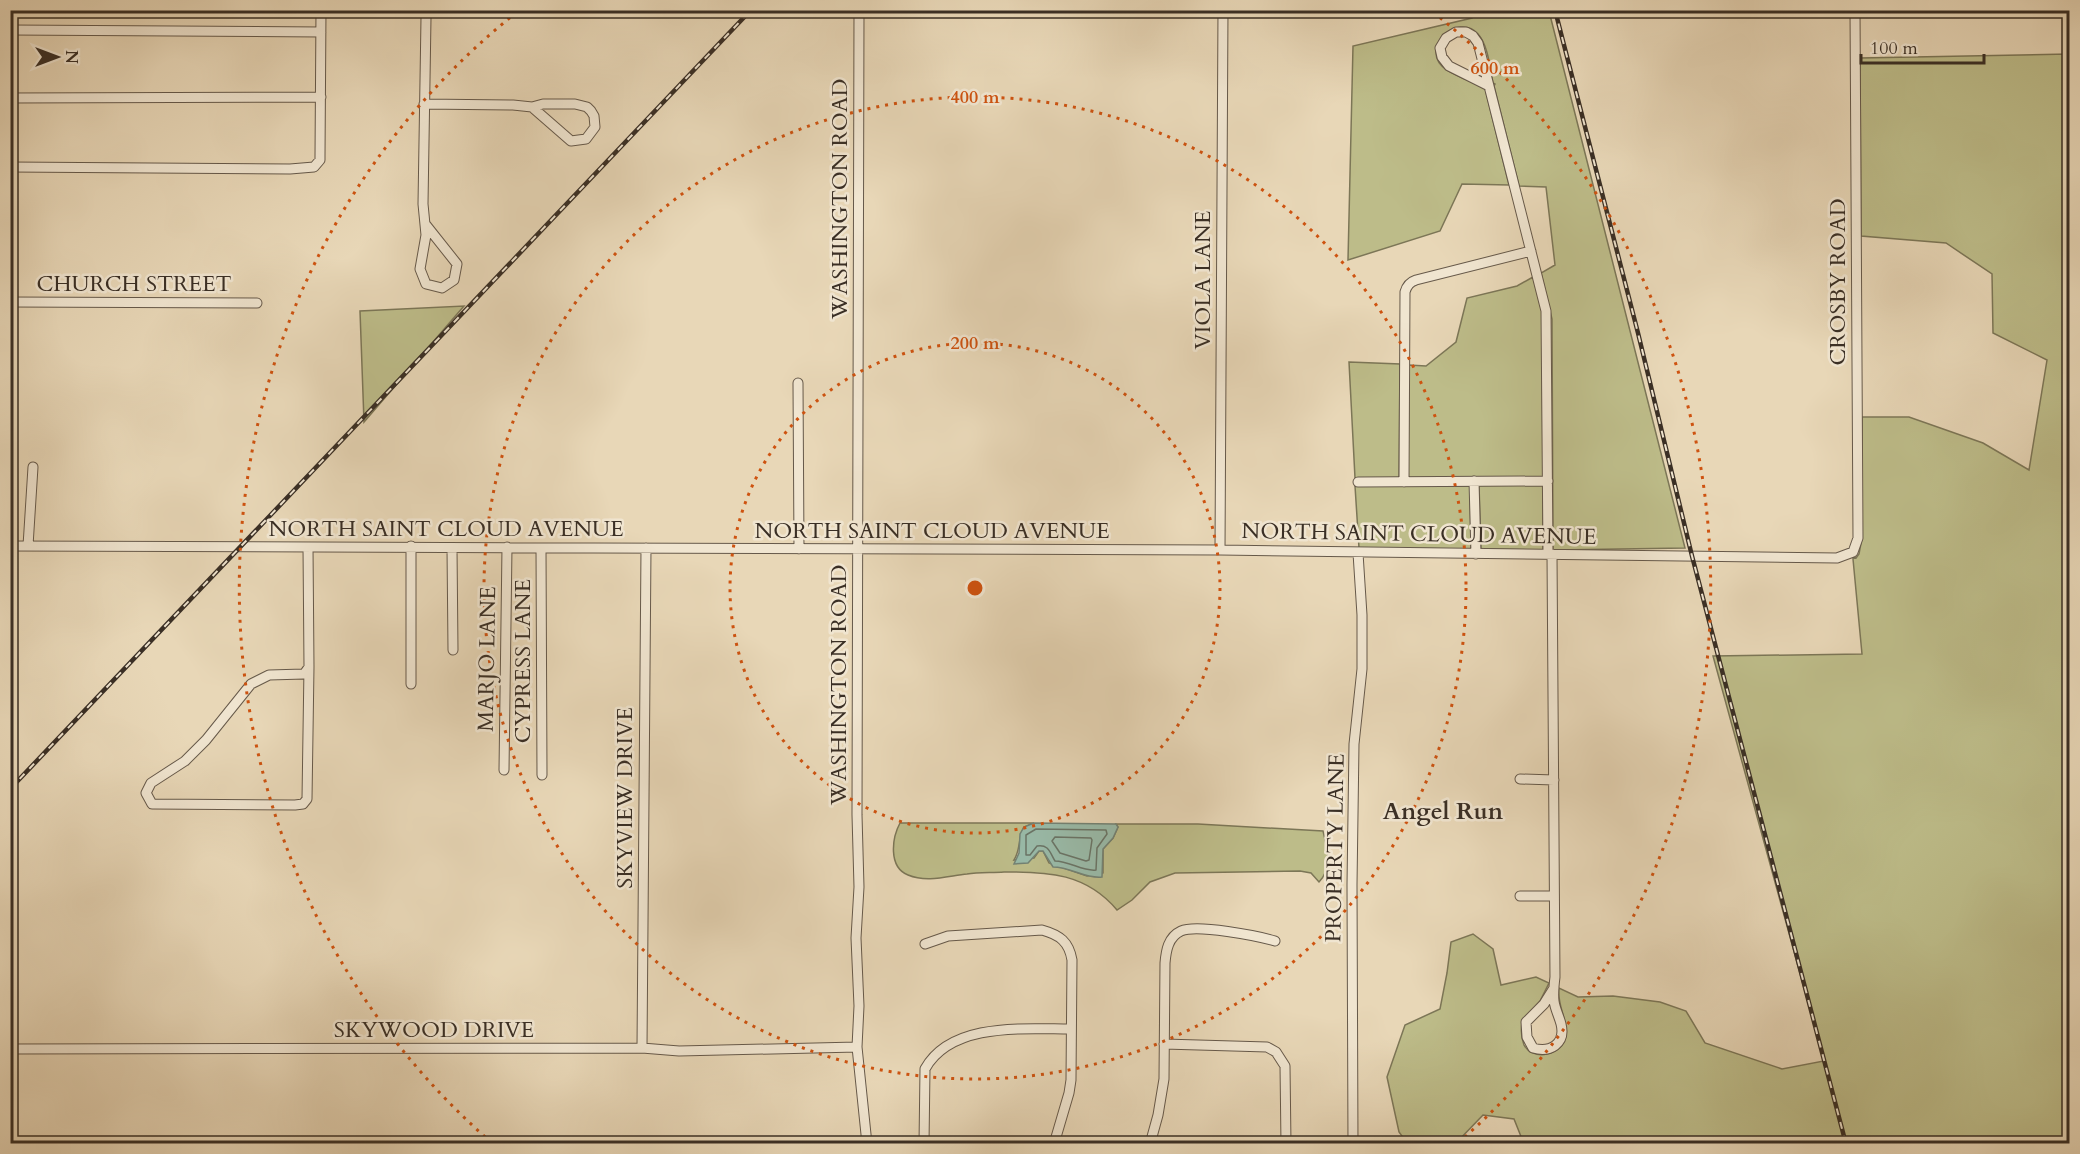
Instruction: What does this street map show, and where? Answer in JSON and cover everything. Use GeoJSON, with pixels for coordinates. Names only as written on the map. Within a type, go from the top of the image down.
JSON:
{"type":"FeatureCollection","features":[{"type":"Feature","properties":{"kind":"street"},"geometry":{"type":"LineString","coordinates":[[10,167],[310,168],[320,160],[321,10]]}},
{"type":"Feature","properties":{"kind":"street"},"geometry":{"type":"LineString","coordinates":[[426,225],[457,264],[454,280],[442,288],[426,284],[421,273],[426,225],[423,204],[428,10]]}},
{"type":"Feature","properties":{"kind":"street","name":"WASHINGTON ROAD"},"geometry":{"type":"LineString","coordinates":[[859,10],[857,815],[860,887],[856,938],[859,1006],[857,1047],[867,1143]]}},
{"type":"Feature","properties":{"kind":"street","name":"VIOLA LANE"},"geometry":{"type":"LineString","coordinates":[[1220,550],[1223,10]]}},
{"type":"Feature","properties":{"kind":"street","name":"CROSBY ROAD"},"geometry":{"type":"LineString","coordinates":[[1853,552],[1858,538],[1855,10]]}},
{"type":"Feature","properties":{"kind":"street"},"geometry":{"type":"LineString","coordinates":[[10,30],[321,32]]}},
{"type":"Feature","properties":{"kind":"street"},"geometry":{"type":"LineString","coordinates":[[1489,86],[1449,66],[1442,57],[1440,48],[1446,38],[1456,32],[1466,32],[1478,43],[1489,86],[1531,251],[1547,319],[1554,780],[1554,896],[1554,988],[1554,1002],[1562,1026],[1558,1043],[1553,1049],[1539,1050],[1529,1044],[1526,1022],[1544,1004],[1554,988]]}},
{"type":"Feature","properties":{"kind":"street"},"geometry":{"type":"LineString","coordinates":[[10,98],[321,97]]}},
{"type":"Feature","properties":{"kind":"street"},"geometry":{"type":"LineString","coordinates":[[424,104],[532,107],[543,104],[581,105],[594,116],[595,127],[586,139],[571,141],[532,107]]}},
{"type":"Feature","properties":{"kind":"street"},"geometry":{"type":"LineString","coordinates":[[1404,482],[1405,292],[1407,286],[1416,280],[1531,251]]}},
{"type":"Feature","properties":{"kind":"street","name":"CHURCH STREET"},"geometry":{"type":"LineString","coordinates":[[10,302],[257,303]]}},
{"type":"Feature","properties":{"kind":"street"},"geometry":{"type":"LineString","coordinates":[[798,383],[799,549]]}},
{"type":"Feature","properties":{"kind":"street"},"geometry":{"type":"LineString","coordinates":[[28,546],[33,467]]}},
{"type":"Feature","properties":{"kind":"street"},"geometry":{"type":"LineString","coordinates":[[1474,481],[1476,554]]}},
{"type":"Feature","properties":{"kind":"street"},"geometry":{"type":"LineString","coordinates":[[1358,482],[1548,481]]}},
{"type":"Feature","properties":{"kind":"street","name":"NORTH SAINT CLOUD AVENUE"},"geometry":{"type":"LineString","coordinates":[[10,546],[1220,550],[1838,558],[1853,552]]}},
{"type":"Feature","properties":{"kind":"street"},"geometry":{"type":"LineString","coordinates":[[411,546],[411,684]]}},
{"type":"Feature","properties":{"kind":"street"},"geometry":{"type":"LineString","coordinates":[[308,547],[309,668],[308,799],[303,804],[152,804],[146,793],[151,783],[185,761],[206,740],[250,684],[269,675],[304,674],[309,668]]}},
{"type":"Feature","properties":{"kind":"street","name":"MARJO LANE"},"geometry":{"type":"LineString","coordinates":[[504,770],[507,547]]}},
{"type":"Feature","properties":{"kind":"street"},"geometry":{"type":"LineString","coordinates":[[452,548],[453,650]]}},
{"type":"Feature","properties":{"kind":"street","name":"CYPRESS LANE"},"geometry":{"type":"LineString","coordinates":[[541,548],[542,775]]}},
{"type":"Feature","properties":{"kind":"street","name":"SKYVIEW DRIVE"},"geometry":{"type":"LineString","coordinates":[[642,1048],[646,548]]}},
{"type":"Feature","properties":{"kind":"street","name":"PROPERTY LANE"},"geometry":{"type":"LineString","coordinates":[[1353,1143],[1354,768],[1362,669],[1362,615],[1358,553]]}},
{"type":"Feature","properties":{"kind":"street"},"geometry":{"type":"LineString","coordinates":[[1520,779],[1554,780]]}},
{"type":"Feature","properties":{"kind":"street"},"geometry":{"type":"LineString","coordinates":[[1520,896],[1554,896]]}},
{"type":"Feature","properties":{"kind":"street"},"geometry":{"type":"LineString","coordinates":[[1150,1143],[1162,1094],[1166,949],[1181,930],[1192,929],[1253,935],[1275,941]]}},
{"type":"Feature","properties":{"kind":"street"},"geometry":{"type":"LineString","coordinates":[[925,945],[948,936],[1042,930],[1054,933],[1068,944],[1072,960],[1070,1029],[1072,1070],[1069,1093],[1054,1143]]}},
{"type":"Feature","properties":{"kind":"street"},"geometry":{"type":"LineString","coordinates":[[924,1143],[925,1069],[929,1061],[944,1047],[992,1029],[1070,1029]]}},
{"type":"Feature","properties":{"kind":"street"},"geometry":{"type":"LineString","coordinates":[[1164,1044],[1267,1047],[1276,1052],[1285,1066],[1286,1143]]}},
{"type":"Feature","properties":{"kind":"street","name":"SKYWOOD DRIVE"},"geometry":{"type":"LineString","coordinates":[[10,1049],[642,1048],[679,1051],[857,1047]]}},
{"type":"Feature","properties":{"kind":"shaded area"},"geometry":{"type":"Polygon","coordinates":[[[1475,11],[1549,11],[1685,548],[1553,550],[1552,319],[1541,273],[1555,265],[1546,187],[1519,186],[1486,50],[1478,34],[1470,28],[1460,27],[1451,30],[1443,36],[1436,53],[1439,62],[1447,70],[1485,88],[1509,185],[1462,184],[1440,231],[1348,260],[1353,46],[1472,18],[1475,11]]]}},
{"type":"Feature","properties":{"kind":"shaded area"},"geometry":{"type":"Polygon","coordinates":[[[2069,54],[2069,1143],[1524,1144],[1514,1119],[1483,1115],[1456,1143],[1407,1143],[1399,1132],[1387,1077],[1405,1025],[1440,1009],[1451,942],[1473,934],[1493,949],[1501,985],[1536,977],[1549,983],[1540,1001],[1522,1022],[1524,1045],[1533,1053],[1544,1054],[1556,1051],[1563,1043],[1566,1029],[1559,988],[1578,997],[1613,996],[1660,1002],[1686,1011],[1705,1043],[1782,1069],[1824,1061],[1713,656],[1862,654],[1853,557],[1856,558],[1859,554],[1862,538],[1862,417],[1909,417],[1983,443],[2029,470],[2047,360],[1993,333],[1992,274],[1946,243],[1861,236],[1860,58],[2069,54]]]}},
{"type":"Feature","properties":{"kind":"shaded area"},"geometry":{"type":"Polygon","coordinates":[[[1533,277],[1542,312],[1543,477],[1408,478],[1409,365],[1426,366],[1456,342],[1467,298],[1517,286],[1533,277]]]}},
{"type":"Feature","properties":{"kind":"shaded area"},"geometry":{"type":"Polygon","coordinates":[[[464,306],[364,422],[360,311],[464,306]]]}},
{"type":"Feature","properties":{"kind":"shaded area"},"geometry":{"type":"Polygon","coordinates":[[[1349,362],[1400,364],[1399,478],[1355,478],[1349,362]]]}},
{"type":"Feature","properties":{"kind":"shaded area"},"geometry":{"type":"Polygon","coordinates":[[[1479,485],[1543,485],[1543,550],[1481,549],[1479,485]]]}},
{"type":"Feature","properties":{"kind":"shaded area"},"geometry":{"type":"Polygon","coordinates":[[[1355,486],[1470,486],[1471,549],[1359,548],[1355,486]]]}},
{"type":"Feature","properties":{"kind":"shaded area"},"geometry":{"type":"Polygon","coordinates":[[[900,823],[1034,823],[1024,827],[1014,860],[1034,858],[1039,851],[1043,851],[1049,863],[1087,876],[1103,873],[1103,849],[1113,838],[1118,827],[1116,824],[1198,824],[1323,831],[1327,864],[1326,871],[1319,882],[1311,873],[1300,871],[1175,873],[1150,882],[1132,900],[1117,910],[1093,889],[1066,877],[1051,874],[1036,872],[972,873],[930,879],[908,875],[897,866],[895,859],[895,836],[900,823]]]}},
{"type":"Feature","properties":{"kind":"water"},"geometry":{"type":"Polygon","coordinates":[[[1034,823],[1116,824],[1118,827],[1113,838],[1103,849],[1102,877],[1053,867],[1043,851],[1039,851],[1028,863],[1014,864],[1019,853],[1020,834],[1024,827],[1034,823]]]}},
{"type":"Feature","properties":{"kind":"railway"},"geometry":{"type":"LineString","coordinates":[[10,789],[751,10]]}},
{"type":"Feature","properties":{"kind":"railway"},"geometry":{"type":"LineString","coordinates":[[1555,10],[1638,333],[1692,556],[1846,1144]]}},
{"type":"Feature","properties":{"kind":"district","name":"Angel Run"},"geometry":{"type":"Point","coordinates":[1443,811]}}]}
